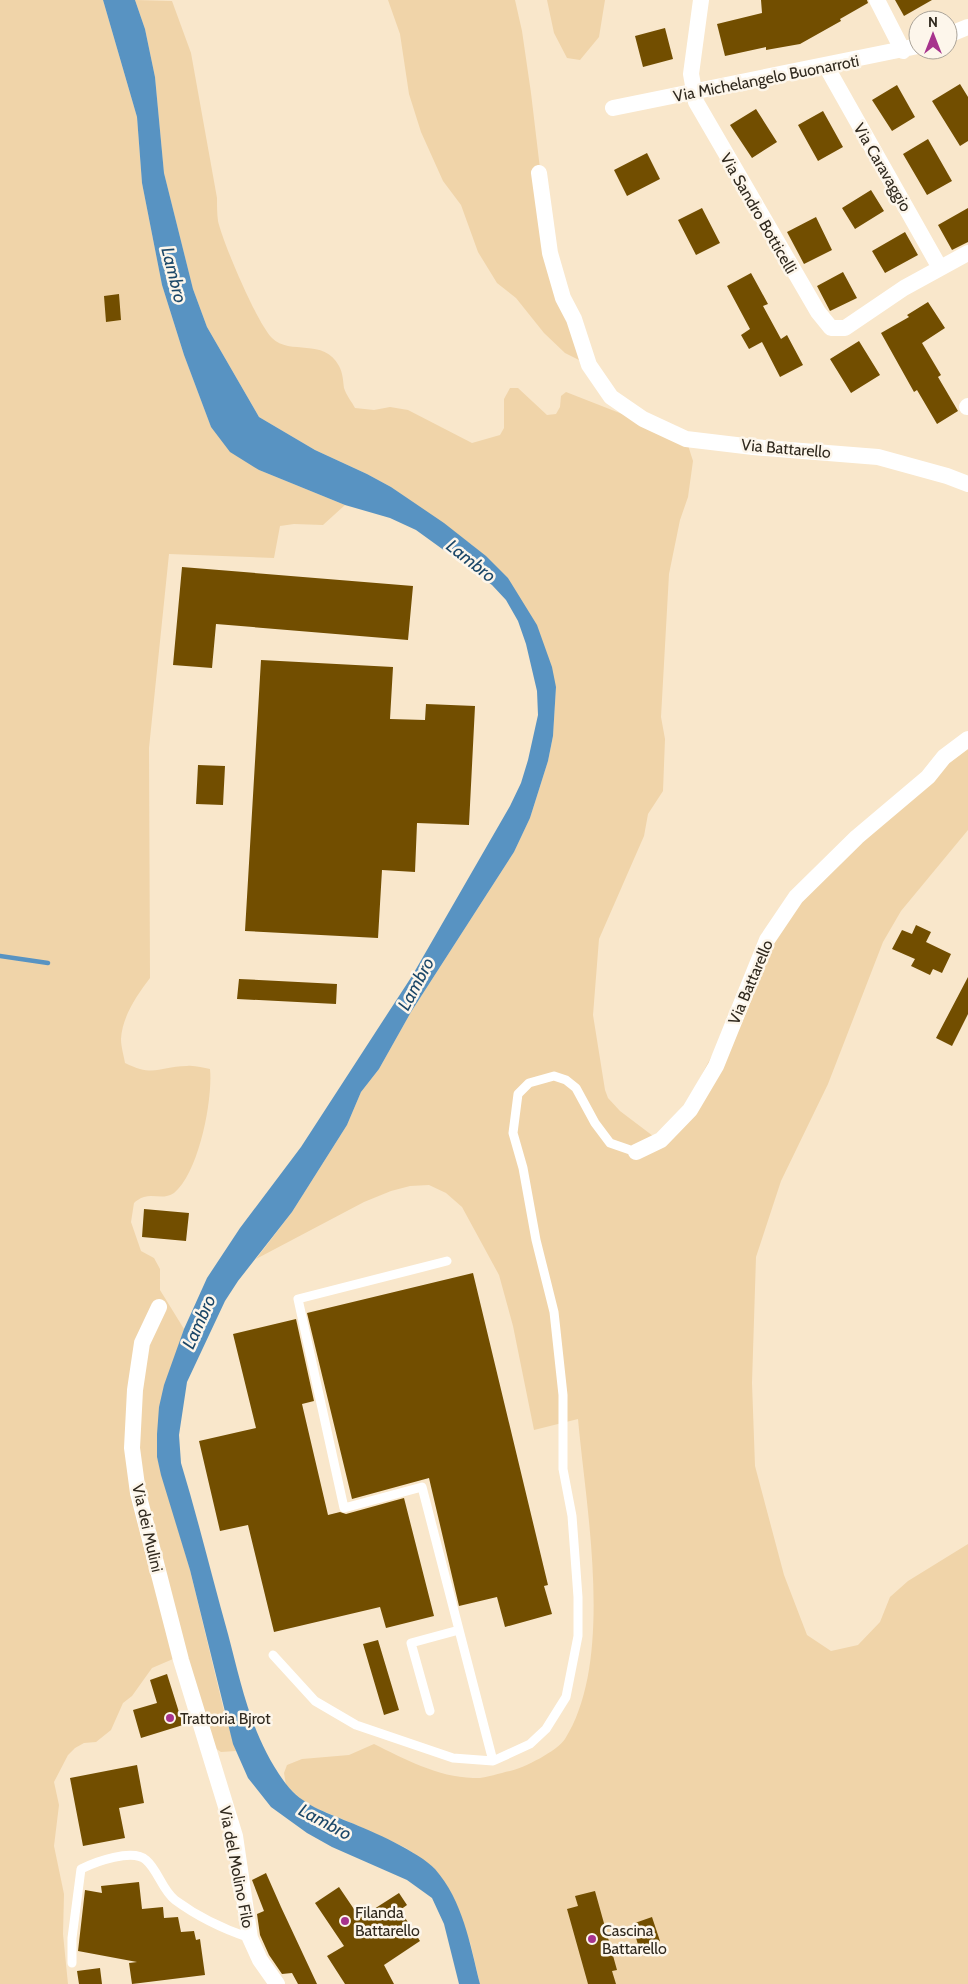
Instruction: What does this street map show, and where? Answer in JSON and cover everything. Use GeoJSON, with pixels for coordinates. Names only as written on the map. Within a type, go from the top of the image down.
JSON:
{"type":"FeatureCollection","features":[{"type":"Feature","properties":{"kind":"street"},"geometry":{"type":"LineString","coordinates":[[694,93],[692,62],[701,0]]}},
{"type":"Feature","properties":{"kind":"street"},"geometry":{"type":"LineString","coordinates":[[877,0],[908,45]]}},
{"type":"Feature","properties":{"kind":"street","name":"Via Michelangelo Buonarroti"},"geometry":{"type":"LineString","coordinates":[[613,108],[908,48]]}},
{"type":"Feature","properties":{"kind":"street","name":"Via Caravaggio"},"geometry":{"type":"LineString","coordinates":[[826,66],[940,268]]}},
{"type":"Feature","properties":{"kind":"street","name":"Via Sandro Botticelli"},"geometry":{"type":"LineString","coordinates":[[694,93],[709,127],[796,278],[831,328],[844,328],[940,268]]}},
{"type":"Feature","properties":{"kind":"street","name":"Via Battarello"},"geometry":{"type":"LineString","coordinates":[[539,172],[550,253],[563,298],[574,319],[589,365],[611,397],[642,419],[686,439],[753,447],[878,457],[947,476],[968,484]]}},
{"type":"Feature","properties":{"kind":"street"},"geometry":{"type":"LineString","coordinates":[[940,268],[968,253]]}},
{"type":"Feature","properties":{"kind":"street","name":"Via Battarello"},"geometry":{"type":"LineString","coordinates":[[636,1152],[661,1140],[690,1110],[716,1066],[767,940],[796,897],[857,837],[928,777],[944,757],[968,739]]}},
{"type":"Feature","properties":{"kind":"street","name":"Via dei Mulini"},"geometry":{"type":"LineString","coordinates":[[160,1307],[142,1343],[135,1390],[132,1448],[140,1502],[180,1660],[207,1746]]}},
{"type":"Feature","properties":{"kind":"street","name":"Via del Molino Filo"},"geometry":{"type":"LineString","coordinates":[[207,1746],[234,1836],[250,1938],[260,1960],[277,1984]]}},
{"type":"Feature","properties":{"kind":"lane"},"geometry":{"type":"LineString","coordinates":[[273,1656],[315,1701],[356,1725],[453,1758],[493,1760],[530,1744],[546,1729],[566,1697],[578,1636],[572,1516],[563,1469],[562,1386],[554,1312],[536,1240],[523,1168],[513,1133],[518,1094],[529,1083],[554,1076],[566,1080],[576,1088],[595,1123],[610,1142],[636,1152]]}},
{"type":"Feature","properties":{"kind":"lane"},"geometry":{"type":"LineString","coordinates":[[446,1261],[298,1299],[344,1508],[422,1487],[493,1760]]}},
{"type":"Feature","properties":{"kind":"lane"},"geometry":{"type":"LineString","coordinates":[[430,1711],[411,1642],[459,1630]]}},
{"type":"Feature","properties":{"kind":"lane"},"geometry":{"type":"LineString","coordinates":[[72,1963],[72,1938],[81,1870],[116,1857],[136,1855],[146,1859],[173,1899],[222,1928],[250,1938]]}},
{"type":"Feature","properties":{"kind":"shaded area"},"geometry":{"type":"Polygon","coordinates":[[[0,0],[103,0],[137,117],[142,183],[162,285],[184,355],[211,427],[259,470],[345,505],[323,525],[294,524],[280,526],[274,558],[169,554],[149,748],[150,978],[135,999],[127,1015],[121,1042],[125,1063],[151,1071],[178,1066],[196,1066],[210,1069],[210,1082],[207,1116],[191,1169],[183,1183],[174,1193],[163,1197],[148,1196],[137,1200],[134,1203],[131,1222],[141,1251],[154,1258],[160,1269],[160,1290],[184,1329],[175,1357],[157,1457],[190,1570],[224,1711],[236,1751],[221,1752],[212,1746],[173,1659],[152,1668],[132,1696],[123,1703],[111,1730],[96,1742],[84,1743],[68,1755],[54,1782],[59,1805],[54,1846],[64,1894],[63,1934],[68,1984],[0,1984],[0,0]]]}},
{"type":"Feature","properties":{"kind":"shaded area"},"geometry":{"type":"Polygon","coordinates":[[[135,0],[172,1],[191,53],[217,198],[217,213],[221,232],[233,264],[258,316],[272,338],[279,343],[288,346],[316,349],[333,357],[342,374],[345,391],[355,408],[374,410],[390,407],[408,410],[472,443],[500,435],[504,428],[504,399],[510,388],[518,388],[547,415],[556,414],[560,407],[561,396],[566,392],[686,439],[693,461],[688,497],[680,520],[669,574],[661,717],[665,739],[663,791],[648,814],[644,836],[599,939],[593,1015],[605,1090],[608,1098],[620,1111],[653,1136],[674,1127],[796,897],[896,803],[968,749],[968,830],[901,911],[883,942],[828,1084],[781,1181],[756,1257],[752,1383],[755,1466],[784,1575],[807,1635],[831,1651],[858,1645],[880,1622],[890,1597],[908,1581],[968,1544],[968,1984],[480,1984],[470,1942],[434,1868],[406,1848],[306,1804],[286,1785],[284,1773],[287,1765],[302,1759],[349,1755],[374,1744],[434,1771],[460,1777],[487,1777],[510,1771],[540,1758],[561,1744],[580,1706],[589,1668],[593,1627],[593,1583],[591,1539],[578,1419],[534,1430],[513,1326],[499,1275],[462,1207],[446,1193],[429,1185],[410,1186],[391,1191],[364,1202],[256,1259],[292,1212],[347,1125],[361,1092],[379,1069],[411,1012],[514,852],[530,818],[548,761],[553,736],[556,687],[508,578],[472,545],[391,487],[315,450],[259,417],[207,327],[193,289],[164,173],[155,77],[145,29],[135,0]]]}},
{"type":"Feature","properties":{"kind":"shaded area"},"geometry":{"type":"Polygon","coordinates":[[[388,0],[515,0],[522,31],[531,93],[550,253],[589,365],[565,353],[544,333],[516,298],[497,283],[478,252],[461,205],[443,181],[421,132],[409,94],[400,34],[388,0]]]}},
{"type":"Feature","properties":{"kind":"shaded area"},"geometry":{"type":"Polygon","coordinates":[[[547,0],[605,0],[599,37],[580,60],[567,58],[554,33],[547,0]]]}},
{"type":"Feature","properties":{"kind":"water","name":"Lambro"},"geometry":{"type":"Polygon","coordinates":[[[103,0],[135,0],[145,29],[155,77],[164,173],[193,289],[207,327],[259,417],[315,450],[391,487],[444,523],[486,556],[508,578],[537,625],[552,667],[556,687],[553,736],[548,761],[530,818],[514,852],[411,1012],[379,1069],[361,1092],[347,1125],[292,1212],[238,1281],[225,1301],[187,1382],[179,1435],[181,1463],[238,1673],[256,1731],[274,1767],[292,1791],[307,1803],[395,1842],[428,1862],[435,1869],[445,1881],[459,1909],[469,1938],[480,1984],[459,1984],[444,1924],[432,1898],[407,1880],[332,1847],[307,1833],[271,1807],[248,1778],[233,1744],[190,1570],[161,1475],[157,1457],[157,1434],[159,1407],[164,1385],[184,1329],[207,1278],[240,1228],[301,1147],[412,976],[510,806],[521,783],[528,760],[538,715],[537,691],[526,644],[518,621],[506,600],[492,585],[416,530],[390,518],[345,505],[259,470],[230,452],[211,427],[184,355],[162,285],[142,183],[137,117],[103,0]]]}},
{"type":"Feature","properties":{"kind":"building"},"geometry":{"type":"Polygon","coordinates":[[[761,0],[867,0],[868,3],[800,44],[766,50],[766,47],[725,56],[717,24],[762,13],[761,0]]]}},
{"type":"Feature","properties":{"kind":"building"},"geometry":{"type":"Polygon","coordinates":[[[895,0],[932,0],[914,10],[908,10],[908,14],[904,16],[895,0]]]}},
{"type":"Feature","properties":{"kind":"building"},"geometry":{"type":"Polygon","coordinates":[[[665,28],[673,59],[643,67],[635,36],[665,28]]]}},
{"type":"Feature","properties":{"kind":"building"},"geometry":{"type":"Polygon","coordinates":[[[960,84],[968,97],[968,141],[960,146],[932,101],[960,84]]]}},
{"type":"Feature","properties":{"kind":"building"},"geometry":{"type":"Polygon","coordinates":[[[897,85],[915,117],[892,131],[872,100],[897,85]]]}},
{"type":"Feature","properties":{"kind":"building"},"geometry":{"type":"Polygon","coordinates":[[[756,109],[777,142],[752,158],[730,125],[756,109]]]}},
{"type":"Feature","properties":{"kind":"building"},"geometry":{"type":"Polygon","coordinates":[[[823,111],[843,147],[818,161],[798,125],[823,111]]]}},
{"type":"Feature","properties":{"kind":"building"},"geometry":{"type":"Polygon","coordinates":[[[928,139],[952,181],[927,195],[903,154],[928,139]]]}},
{"type":"Feature","properties":{"kind":"building"},"geometry":{"type":"Polygon","coordinates":[[[647,153],[660,179],[627,196],[614,170],[647,153]]]}},
{"type":"Feature","properties":{"kind":"building"},"geometry":{"type":"Polygon","coordinates":[[[871,190],[884,211],[855,229],[842,208],[871,190]]]}},
{"type":"Feature","properties":{"kind":"building"},"geometry":{"type":"Polygon","coordinates":[[[702,208],[720,243],[696,255],[678,220],[702,208]]]}},
{"type":"Feature","properties":{"kind":"building"},"geometry":{"type":"Polygon","coordinates":[[[968,208],[968,242],[952,250],[938,225],[968,208]]]}},
{"type":"Feature","properties":{"kind":"building"},"geometry":{"type":"Polygon","coordinates":[[[816,217],[832,250],[804,264],[787,232],[816,217]]]}},
{"type":"Feature","properties":{"kind":"building"},"geometry":{"type":"Polygon","coordinates":[[[905,232],[918,255],[885,273],[872,251],[905,232]]]}},
{"type":"Feature","properties":{"kind":"building"},"geometry":{"type":"Polygon","coordinates":[[[843,272],[857,298],[830,311],[817,286],[843,272]]]}},
{"type":"Feature","properties":{"kind":"building"},"geometry":{"type":"Polygon","coordinates":[[[751,273],[768,304],[763,306],[781,339],[787,335],[803,365],[780,377],[762,342],[749,349],[741,335],[750,329],[727,286],[751,273]]]}},
{"type":"Feature","properties":{"kind":"building"},"geometry":{"type":"Polygon","coordinates":[[[119,294],[121,320],[106,322],[104,296],[119,294]]]}},
{"type":"Feature","properties":{"kind":"building"},"geometry":{"type":"Polygon","coordinates":[[[928,302],[945,328],[922,343],[941,375],[938,377],[958,411],[937,424],[917,390],[914,392],[881,333],[909,317],[907,315],[928,302]]]}},
{"type":"Feature","properties":{"kind":"building"},"geometry":{"type":"Polygon","coordinates":[[[859,341],[880,375],[851,393],[830,359],[859,341]]]}},
{"type":"Feature","properties":{"kind":"building"},"geometry":{"type":"Polygon","coordinates":[[[182,567],[413,586],[408,640],[216,624],[212,668],[173,665],[182,567]]]}},
{"type":"Feature","properties":{"kind":"building"},"geometry":{"type":"Polygon","coordinates":[[[261,660],[393,667],[390,719],[425,720],[426,704],[475,706],[469,825],[417,823],[415,872],[382,870],[378,938],[245,931],[261,660]]]}},
{"type":"Feature","properties":{"kind":"building"},"geometry":{"type":"Polygon","coordinates":[[[198,765],[225,766],[223,805],[196,804],[198,765]]]}},
{"type":"Feature","properties":{"kind":"building"},"geometry":{"type":"Polygon","coordinates":[[[916,925],[931,932],[926,942],[951,954],[942,973],[933,969],[930,975],[911,966],[915,959],[892,949],[902,930],[912,934],[916,925]]]}},
{"type":"Feature","properties":{"kind":"building"},"geometry":{"type":"Polygon","coordinates":[[[968,977],[968,1014],[952,1046],[936,1038],[968,977]]]}},
{"type":"Feature","properties":{"kind":"building"},"geometry":{"type":"Polygon","coordinates":[[[239,979],[337,984],[336,1004],[237,999],[239,979]]]}},
{"type":"Feature","properties":{"kind":"building"},"geometry":{"type":"Polygon","coordinates":[[[144,1209],[189,1213],[186,1241],[142,1237],[144,1209]]]}},
{"type":"Feature","properties":{"kind":"building"},"geometry":{"type":"Polygon","coordinates":[[[473,1273],[548,1585],[544,1586],[552,1614],[505,1627],[497,1597],[459,1606],[429,1478],[352,1499],[307,1313],[473,1273]]]}},
{"type":"Feature","properties":{"kind":"building"},"geometry":{"type":"Polygon","coordinates":[[[296,1319],[314,1401],[302,1404],[328,1515],[340,1512],[346,1514],[404,1498],[434,1616],[386,1628],[380,1607],[274,1632],[248,1525],[220,1531],[199,1441],[256,1428],[233,1334],[296,1319]]]}},
{"type":"Feature","properties":{"kind":"building"},"geometry":{"type":"Polygon","coordinates":[[[378,1640],[399,1710],[384,1715],[363,1644],[378,1640]]]}},
{"type":"Feature","properties":{"kind":"building"},"geometry":{"type":"Polygon","coordinates":[[[167,1674],[183,1725],[141,1738],[133,1710],[157,1703],[150,1680],[167,1674]]]}},
{"type":"Feature","properties":{"kind":"building"},"geometry":{"type":"Polygon","coordinates":[[[137,1765],[144,1803],[119,1808],[125,1838],[83,1846],[70,1778],[137,1765]]]}},
{"type":"Feature","properties":{"kind":"building"},"geometry":{"type":"Polygon","coordinates":[[[266,1873],[317,1984],[298,1984],[292,1973],[282,1974],[269,1955],[260,1935],[257,1914],[264,1911],[252,1880],[266,1873]]]}},
{"type":"Feature","properties":{"kind":"building"},"geometry":{"type":"Polygon","coordinates":[[[139,1882],[142,1909],[163,1907],[164,1918],[178,1917],[181,1932],[194,1931],[196,1940],[200,1939],[205,1975],[132,1984],[129,1963],[137,1962],[78,1951],[85,1890],[102,1893],[101,1886],[139,1882]]]}},
{"type":"Feature","properties":{"kind":"building"},"geometry":{"type":"Polygon","coordinates":[[[339,1887],[360,1918],[399,1893],[407,1905],[400,1910],[420,1941],[384,1965],[394,1984],[345,1984],[327,1956],[344,1946],[315,1903],[339,1887]]]}},
{"type":"Feature","properties":{"kind":"building","name":"Cascina Battarello"},"geometry":{"type":"Polygon","coordinates":[[[595,1891],[617,1970],[612,1971],[616,1984],[588,1984],[567,1909],[578,1906],[575,1896],[595,1891]]]}},
{"type":"Feature","properties":{"kind":"building"},"geometry":{"type":"Polygon","coordinates":[[[652,1917],[660,1941],[639,1948],[632,1924],[652,1917]]]}},
{"type":"Feature","properties":{"kind":"building"},"geometry":{"type":"Polygon","coordinates":[[[100,1968],[102,1984],[79,1984],[77,1971],[100,1968]]]}},
{"type":"Feature","properties":{"kind":"waterway"},"geometry":{"type":"LineString","coordinates":[[0,956],[48,963]]}},
{"type":"Feature","properties":{"kind":"place","name":"Trattoria Bjrot"},"geometry":{"type":"Point","coordinates":[170,1718]}},
{"type":"Feature","properties":{"kind":"place","name":"Filanda Battarello"},"geometry":{"type":"Point","coordinates":[345,1921]}},
{"type":"Feature","properties":{"kind":"place","name":"Cascina Battarello"},"geometry":{"type":"Point","coordinates":[592,1939]}}]}
